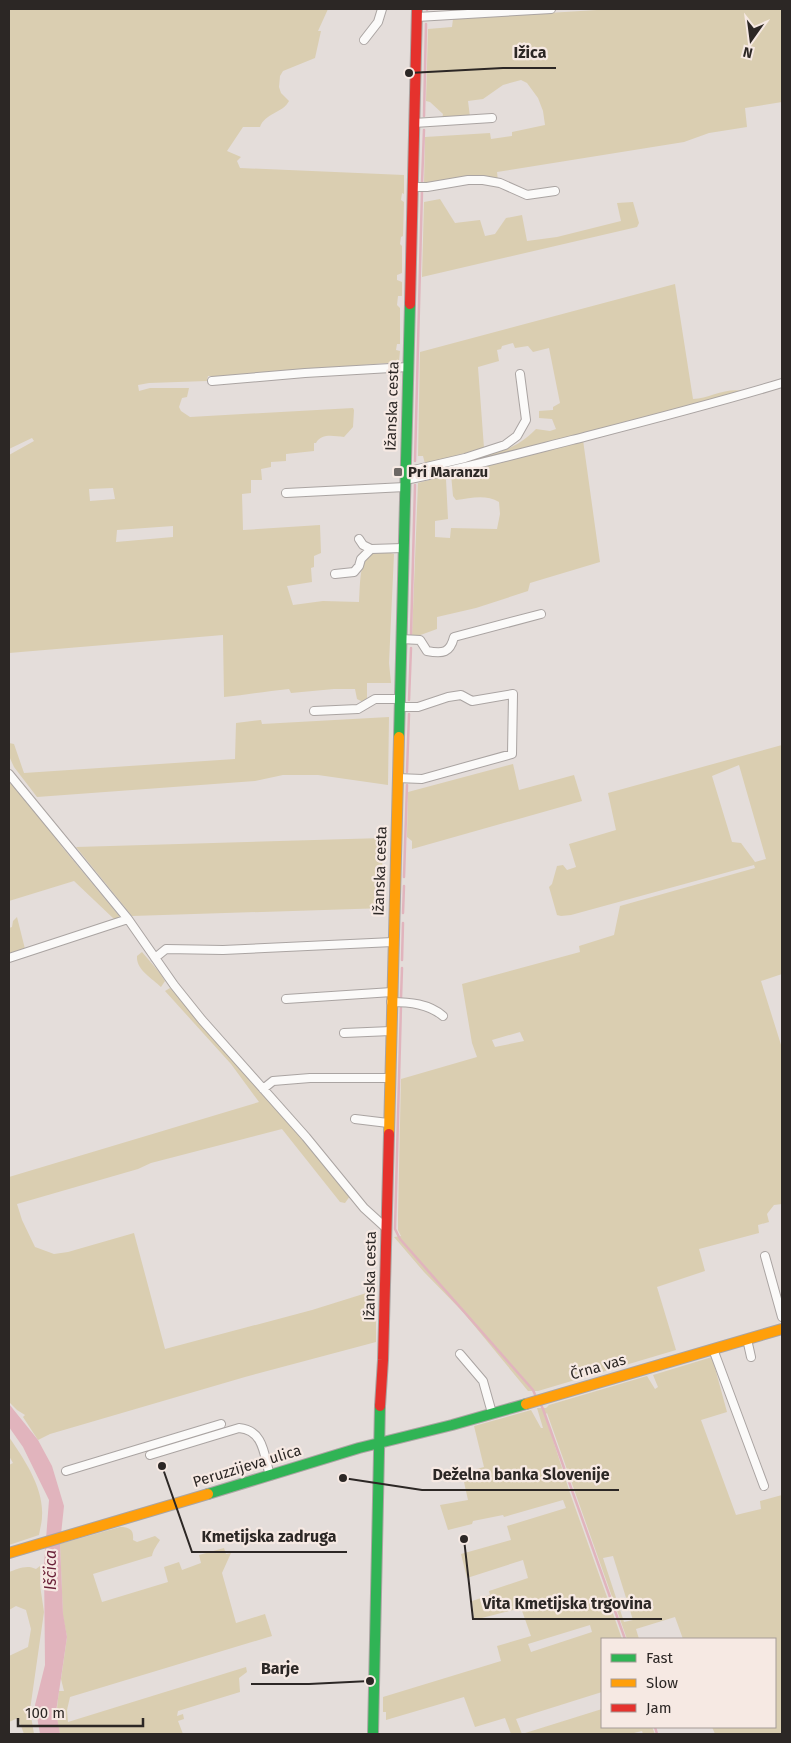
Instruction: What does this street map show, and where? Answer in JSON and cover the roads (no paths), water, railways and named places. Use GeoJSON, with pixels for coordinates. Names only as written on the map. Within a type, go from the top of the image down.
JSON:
{"type":"FeatureCollection","features":[{"type":"Feature","properties":{"kind":"street"},"geometry":{"type":"LineString","coordinates":[[364,40],[378,22],[382,9]]}},
{"type":"Feature","properties":{"kind":"street"},"geometry":{"type":"LineString","coordinates":[[417,13],[551,9]]}},
{"type":"Feature","properties":{"kind":"street","name":"Ižanska cesta"},"geometry":{"type":"LineString","coordinates":[[373,1734],[417,13]]}},
{"type":"Feature","properties":{"kind":"street"},"geometry":{"type":"LineString","coordinates":[[414,123],[492,118]]}},
{"type":"Feature","properties":{"kind":"street"},"geometry":{"type":"LineString","coordinates":[[412,187],[483,180],[500,184],[527,195],[555,191]]}},
{"type":"Feature","properties":{"kind":"street"},"geometry":{"type":"LineString","coordinates":[[212,381],[408,367]]}},
{"type":"Feature","properties":{"kind":"street"},"geometry":{"type":"LineString","coordinates":[[405,480],[505,445],[517,436],[526,420],[520,374]]}},
{"type":"Feature","properties":{"kind":"street"},"geometry":{"type":"LineString","coordinates":[[286,494],[405,480],[459,469],[734,398],[782,383]]}},
{"type":"Feature","properties":{"kind":"street"},"geometry":{"type":"LineString","coordinates":[[359,539],[363,545],[371,548],[403,548]]}},
{"type":"Feature","properties":{"kind":"street"},"geometry":{"type":"LineString","coordinates":[[335,574],[354,572],[359,566],[361,558],[371,548]]}},
{"type":"Feature","properties":{"kind":"street"},"geometry":{"type":"LineString","coordinates":[[401,639],[420,640],[427,651],[449,650],[452,648],[454,637],[541,614]]}},
{"type":"Feature","properties":{"kind":"street"},"geometry":{"type":"LineString","coordinates":[[314,711],[358,709],[375,699],[418,707],[448,697],[461,695],[472,701],[513,694],[512,754],[422,779],[397,778]]}},
{"type":"Feature","properties":{"kind":"street"},"geometry":{"type":"LineString","coordinates":[[9,774],[128,919],[202,1020],[306,1137],[364,1208],[386,1228]]}},
{"type":"Feature","properties":{"kind":"street"},"geometry":{"type":"LineString","coordinates":[[9,958],[128,919]]}},
{"type":"Feature","properties":{"kind":"street"},"geometry":{"type":"LineString","coordinates":[[156,958],[166,949],[223,950],[393,942]]}},
{"type":"Feature","properties":{"kind":"street"},"geometry":{"type":"LineString","coordinates":[[286,999],[392,997],[434,1008],[443,1016]]}},
{"type":"Feature","properties":{"kind":"street"},"geometry":{"type":"LineString","coordinates":[[344,1033],[391,1032]]}},
{"type":"Feature","properties":{"kind":"street"},"geometry":{"type":"LineString","coordinates":[[263,1089],[274,1081],[310,1078],[389,1078]]}},
{"type":"Feature","properties":{"kind":"street"},"geometry":{"type":"LineString","coordinates":[[355,1119],[388,1123]]}},
{"type":"Feature","properties":{"kind":"street"},"geometry":{"type":"LineString","coordinates":[[765,1256],[782,1317]]}},
{"type":"Feature","properties":{"kind":"street","name":"Črna vas"},"geometry":{"type":"LineString","coordinates":[[379,1443],[420,1434],[782,1329]]}},
{"type":"Feature","properties":{"kind":"street"},"geometry":{"type":"LineString","coordinates":[[747,1339],[751,1357]]}},
{"type":"Feature","properties":{"kind":"street"},"geometry":{"type":"LineString","coordinates":[[713,1349],[764,1486]]}},
{"type":"Feature","properties":{"kind":"street"},"geometry":{"type":"LineString","coordinates":[[460,1354],[482,1381],[492,1413]]}},
{"type":"Feature","properties":{"kind":"street"},"geometry":{"type":"LineString","coordinates":[[66,1470],[220,1424]]}},
{"type":"Feature","properties":{"kind":"street"},"geometry":{"type":"LineString","coordinates":[[150,1455],[239,1428],[248,1429],[260,1438],[270,1476]]}},
{"type":"Feature","properties":{"kind":"street","name":"Peruzzijeva ulica"},"geometry":{"type":"LineString","coordinates":[[12,1552],[379,1443]]}},
{"type":"Feature","properties":{"kind":"water","name":"Iščica"},"geometry":{"type":"Polygon","coordinates":[[[9,1404],[38,1440],[52,1466],[64,1506],[60,1544],[63,1614],[67,1637],[56,1712],[60,1734],[40,1734],[35,1705],[45,1665],[44,1565],[49,1500],[23,1447],[9,1427],[9,1404]]]}},
{"type":"Feature","properties":{"kind":"waterway"},"geometry":{"type":"LineString","coordinates":[[424,116],[426,24]]}},
{"type":"Feature","properties":{"kind":"waterway"},"geometry":{"type":"LineString","coordinates":[[422,183],[424,130]]}},
{"type":"Feature","properties":{"kind":"waterway"},"geometry":{"type":"LineString","coordinates":[[415,461],[422,190]]}},
{"type":"Feature","properties":{"kind":"waterway"},"geometry":{"type":"LineString","coordinates":[[411,634],[415,485]]}},
{"type":"Feature","properties":{"kind":"waterway"},"geometry":{"type":"LineString","coordinates":[[409,700],[411,648]]}},
{"type":"Feature","properties":{"kind":"waterway"},"geometry":{"type":"LineString","coordinates":[[407,772],[409,714]]}},
{"type":"Feature","properties":{"kind":"waterway"},"geometry":{"type":"LineString","coordinates":[[404,877],[407,785]]}},
{"type":"Feature","properties":{"kind":"waterway"},"geometry":{"type":"LineString","coordinates":[[403,913],[404,886]]}},
{"type":"Feature","properties":{"kind":"waterway"},"geometry":{"type":"LineString","coordinates":[[402,960],[403,923]]}},
{"type":"Feature","properties":{"kind":"waterway"},"geometry":{"type":"LineString","coordinates":[[401,998],[402,968]]}},
{"type":"Feature","properties":{"kind":"waterway"},"geometry":{"type":"LineString","coordinates":[[401,1005],[395,1229],[400,1239],[533,1390],[536,1397]]}},
{"type":"Feature","properties":{"kind":"waterway"},"geometry":{"type":"LineString","coordinates":[[539,1401],[625,1638]]}},
{"type":"Feature","properties":{"kind":"waterway"},"geometry":{"type":"LineString","coordinates":[[655,1728],[657,1734]]}},
{"type":"Feature","properties":{"kind":"place","name":"Ižica"},"geometry":{"type":"Point","coordinates":[409,73]}},
{"type":"Feature","properties":{"kind":"place","name":"Pri Maranzu"},"geometry":{"type":"Point","coordinates":[398,472]}},
{"type":"Feature","properties":{"kind":"place","name":"Kmetijska zadruga"},"geometry":{"type":"Point","coordinates":[162,1466]}},
{"type":"Feature","properties":{"kind":"place","name":"Deželna banka Slovenije"},"geometry":{"type":"Point","coordinates":[343,1478]}},
{"type":"Feature","properties":{"kind":"place","name":"Vita Kmetijska trgovina"},"geometry":{"type":"Point","coordinates":[464,1539]}},
{"type":"Feature","properties":{"kind":"place","name":"Barje"},"geometry":{"type":"Point","coordinates":[370,1681]}}]}
